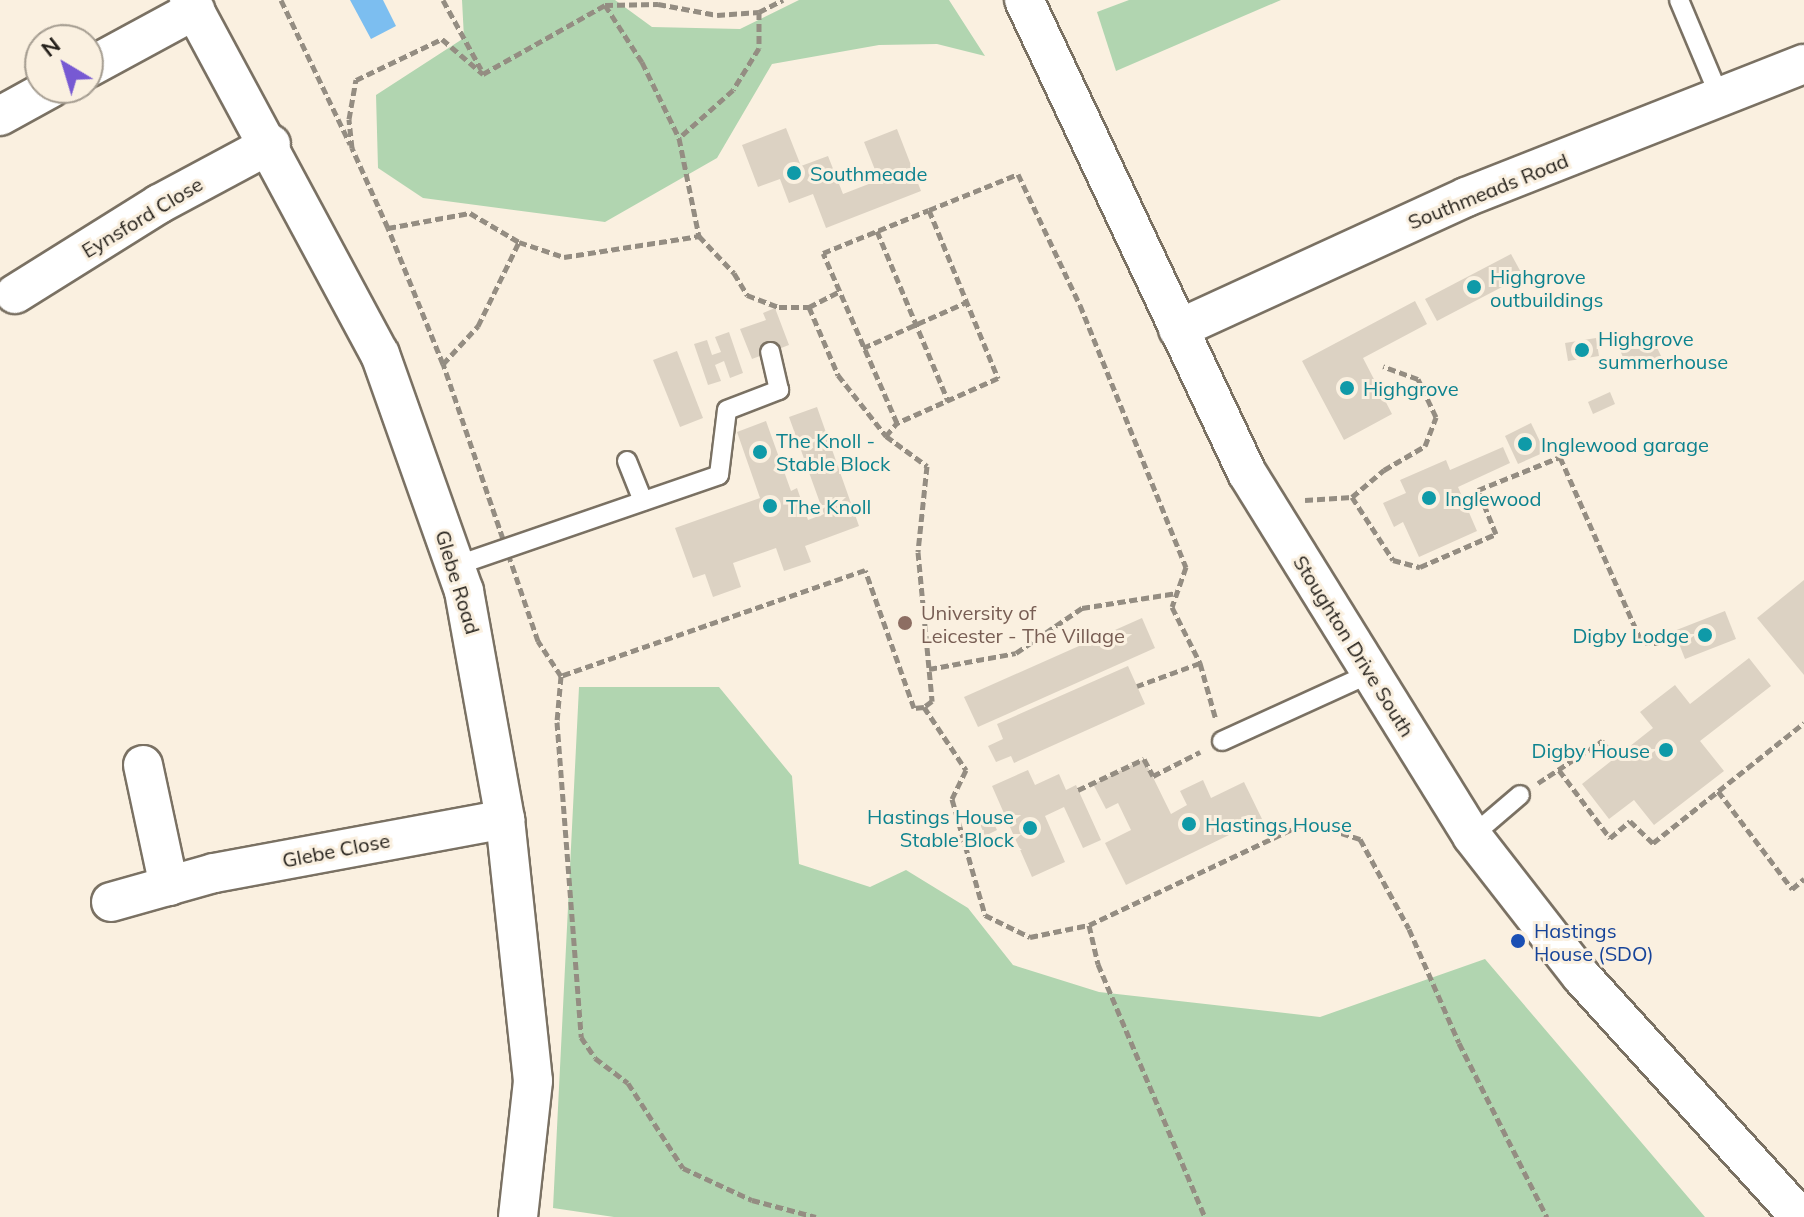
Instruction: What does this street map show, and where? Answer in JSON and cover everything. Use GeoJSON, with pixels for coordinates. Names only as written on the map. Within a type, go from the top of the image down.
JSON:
{"type":"FeatureCollection","features":[{"type":"Feature","properties":{"kind":"street","name":"Stoughton Drive South"},"geometry":{"type":"LineString","coordinates":[[1028,2],[1178,329],[1270,511],[1472,836],[1581,976],[1800,1217]]}},
{"type":"Feature","properties":{"kind":"street"},"geometry":{"type":"LineString","coordinates":[[104,58],[192,5]]}},
{"type":"Feature","properties":{"kind":"street","name":"Glebe Road"},"geometry":{"type":"LineString","coordinates":[[192,5],[271,144],[380,354],[455,566],[483,671],[505,819],[533,1081],[518,1217]]}},
{"type":"Feature","properties":{"kind":"street","name":"Southmeads Road"},"geometry":{"type":"LineString","coordinates":[[1178,329],[1466,197],[1721,100],[1804,64]]}},
{"type":"Feature","properties":{"kind":"street"},"geometry":{"type":"LineString","coordinates":[[0,116],[24,103]]}},
{"type":"Feature","properties":{"kind":"street","name":"Eynsford Close"},"geometry":{"type":"LineString","coordinates":[[15,294],[159,204],[271,144]]}},
{"type":"Feature","properties":{"kind":"street"},"geometry":{"type":"LineString","coordinates":[[143,765],[169,886]]}},
{"type":"Feature","properties":{"kind":"street","name":"Glebe Close"},"geometry":{"type":"LineString","coordinates":[[111,902],[214,873],[505,819]]}},
{"type":"Feature","properties":{"kind":"lane"},"geometry":{"type":"LineString","coordinates":[[1679,0],[1721,100]]}},
{"type":"Feature","properties":{"kind":"lane"},"geometry":{"type":"LineString","coordinates":[[455,566],[719,475],[727,410],[779,390],[770,352]]}},
{"type":"Feature","properties":{"kind":"lane"},"geometry":{"type":"LineString","coordinates":[[627,461],[643,501]]}},
{"type":"Feature","properties":{"kind":"lane"},"geometry":{"type":"LineString","coordinates":[[1222,741],[1371,673]]}},
{"type":"Feature","properties":{"kind":"lane"},"geometry":{"type":"LineString","coordinates":[[1472,836],[1520,795]]}},
{"type":"Feature","properties":{"kind":"path"},"geometry":{"type":"LineString","coordinates":[[281,0],[388,228],[443,364]]}},
{"type":"Feature","properties":{"kind":"path"},"geometry":{"type":"LineString","coordinates":[[443,0],[483,74]]}},
{"type":"Feature","properties":{"kind":"path"},"geometry":{"type":"LineString","coordinates":[[483,74],[605,5],[658,4],[717,15],[759,12],[783,0]]}},
{"type":"Feature","properties":{"kind":"path"},"geometry":{"type":"LineString","coordinates":[[605,5],[642,62],[679,138],[699,236]]}},
{"type":"Feature","properties":{"kind":"path"},"geometry":{"type":"LineString","coordinates":[[679,138],[733,90],[759,48],[759,12]]}},
{"type":"Feature","properties":{"kind":"path"},"geometry":{"type":"LineString","coordinates":[[352,148],[349,119],[356,80],[442,39],[483,74]]}},
{"type":"Feature","properties":{"kind":"path"},"geometry":{"type":"LineString","coordinates":[[897,423],[823,253],[1018,174],[1080,305],[1186,567],[1172,607],[1200,663],[1222,741],[1153,776],[1144,759],[1078,790]]}},
{"type":"Feature","properties":{"kind":"path"},"geometry":{"type":"LineString","coordinates":[[886,436],[897,423],[998,378],[929,210]]}},
{"type":"Feature","properties":{"kind":"path"},"geometry":{"type":"LineString","coordinates":[[388,228],[470,213],[519,242]]}},
{"type":"Feature","properties":{"kind":"path"},"geometry":{"type":"LineString","coordinates":[[877,231],[948,401]]}},
{"type":"Feature","properties":{"kind":"path"},"geometry":{"type":"LineString","coordinates":[[809,307],[839,292]]}},
{"type":"Feature","properties":{"kind":"path"},"geometry":{"type":"LineString","coordinates":[[863,348],[967,302]]}},
{"type":"Feature","properties":{"kind":"path"},"geometry":{"type":"LineString","coordinates":[[1270,511],[1292,501],[1352,497],[1384,470],[1425,446],[1436,417],[1418,379],[1383,366]]}},
{"type":"Feature","properties":{"kind":"path"},"geometry":{"type":"LineString","coordinates":[[1352,497],[1393,560],[1420,567],[1496,534],[1478,490],[1560,457],[1642,643],[1669,643]]}},
{"type":"Feature","properties":{"kind":"path"},"geometry":{"type":"LineString","coordinates":[[929,669],[1016,653],[1082,608],[1177,593]]}},
{"type":"Feature","properties":{"kind":"path"},"geometry":{"type":"LineString","coordinates":[[1137,686],[1200,663]]}},
{"type":"Feature","properties":{"kind":"path"},"geometry":{"type":"LineString","coordinates":[[561,676],[557,722],[581,1037],[595,1058],[628,1083],[683,1168],[752,1200],[816,1217]]}},
{"type":"Feature","properties":{"kind":"path"},"geometry":{"type":"LineString","coordinates":[[924,707],[966,770],[952,799],[985,915],[1030,937],[1089,925],[1307,822],[1360,839],[1409,929],[1459,1043],[1512,1139],[1547,1217]]}},
{"type":"Feature","properties":{"kind":"path"},"geometry":{"type":"LineString","coordinates":[[1559,770],[1610,838],[1630,821],[1653,843],[1804,723]]}},
{"type":"Feature","properties":{"kind":"path"},"geometry":{"type":"LineString","coordinates":[[1520,795],[1602,741],[1615,758]]}},
{"type":"Feature","properties":{"kind":"path"},"geometry":{"type":"LineString","coordinates":[[1718,791],[1792,889],[1804,879]]}},
{"type":"Feature","properties":{"kind":"path"},"geometry":{"type":"LineString","coordinates":[[1089,925],[1098,964],[1205,1217]]}},
{"type":"Feature","properties":{"kind":"green space"},"geometry":{"type":"Polygon","coordinates":[[[462,0],[615,0],[652,27],[740,29],[799,0],[949,0],[985,56],[937,44],[879,45],[772,64],[717,158],[605,222],[423,198],[378,168],[376,95],[464,38],[462,0]]]}},
{"type":"Feature","properties":{"kind":"green space"},"geometry":{"type":"Polygon","coordinates":[[[1129,0],[1281,0],[1116,71],[1097,12],[1129,0]]]}},
{"type":"Feature","properties":{"kind":"green space"},"geometry":{"type":"Polygon","coordinates":[[[579,687],[719,687],[792,776],[799,864],[870,887],[906,870],[968,908],[1013,965],[1099,992],[1320,1017],[1485,959],[1705,1217],[614,1217],[553,1208],[579,687]]]}},
{"type":"Feature","properties":{"kind":"water"},"geometry":{"type":"Polygon","coordinates":[[[350,0],[383,0],[396,26],[371,39],[350,0]]]}},
{"type":"Feature","properties":{"kind":"building","name":"Southmeade"},"geometry":{"type":"Polygon","coordinates":[[[786,128],[801,166],[828,156],[843,194],[879,180],[864,142],[897,129],[921,191],[826,228],[813,194],[789,203],[780,179],[758,187],[742,145],[786,128]]]}},
{"type":"Feature","properties":{"kind":"building","name":"Highgrove outbuildings"},"geometry":{"type":"Polygon","coordinates":[[[1511,254],[1523,276],[1437,321],[1425,299],[1511,254]]]}},
{"type":"Feature","properties":{"kind":"building","name":"Highgrove"},"geometry":{"type":"Polygon","coordinates":[[[1415,301],[1427,324],[1363,358],[1392,414],[1344,440],[1302,361],[1415,301]]]}},
{"type":"Feature","properties":{"kind":"building"},"geometry":{"type":"Polygon","coordinates":[[[775,308],[789,345],[752,359],[740,329],[766,320],[763,313],[775,308]]]}},
{"type":"Feature","properties":{"kind":"building"},"geometry":{"type":"Polygon","coordinates":[[[729,332],[743,373],[730,378],[724,361],[715,365],[721,381],[708,385],[694,344],[707,340],[712,355],[721,352],[715,337],[729,332]]]}},
{"type":"Feature","properties":{"kind":"building"},"geometry":{"type":"Polygon","coordinates":[[[1650,333],[1661,356],[1629,371],[1619,348],[1650,333]]]}},
{"type":"Feature","properties":{"kind":"building","name":"Highgrove summerhouse"},"geometry":{"type":"Polygon","coordinates":[[[1596,338],[1599,356],[1568,361],[1565,343],[1596,338]]]}},
{"type":"Feature","properties":{"kind":"building"},"geometry":{"type":"Polygon","coordinates":[[[677,351],[703,418],[680,427],[653,360],[677,351]]]}},
{"type":"Feature","properties":{"kind":"building"},"geometry":{"type":"Polygon","coordinates":[[[1610,392],[1615,404],[1593,414],[1588,402],[1610,392]]]}},
{"type":"Feature","properties":{"kind":"building","name":"The Knoll"},"geometry":{"type":"Polygon","coordinates":[[[817,407],[859,526],[805,546],[811,562],[784,571],[776,548],[733,563],[741,587],[713,597],[705,574],[693,578],[675,528],[760,498],[737,432],[766,421],[791,491],[797,488],[808,520],[824,514],[789,417],[817,407]]]}},
{"type":"Feature","properties":{"kind":"building","name":"Inglewood garage"},"geometry":{"type":"Polygon","coordinates":[[[1531,423],[1545,452],[1518,464],[1505,436],[1531,423]]]}},
{"type":"Feature","properties":{"kind":"building","name":"Inglewood"},"geometry":{"type":"Polygon","coordinates":[[[1503,447],[1510,463],[1458,487],[1477,531],[1419,557],[1403,522],[1394,527],[1383,503],[1406,493],[1400,480],[1446,460],[1450,470],[1503,447]]]}},
{"type":"Feature","properties":{"kind":"building"},"geometry":{"type":"Polygon","coordinates":[[[1804,580],[1804,675],[1757,618],[1804,580]]]}},
{"type":"Feature","properties":{"kind":"building","name":"Digby Lodge"},"geometry":{"type":"Polygon","coordinates":[[[1725,611],[1736,639],[1685,659],[1674,631],[1725,611]]]}},
{"type":"Feature","properties":{"kind":"building"},"geometry":{"type":"Polygon","coordinates":[[[1142,618],[1155,648],[978,727],[964,697],[1142,618]]]}},
{"type":"Feature","properties":{"kind":"building","name":"Digby House"},"geometry":{"type":"Polygon","coordinates":[[[1749,658],[1771,686],[1700,741],[1724,771],[1654,825],[1634,800],[1609,819],[1582,784],[1653,728],[1640,712],[1675,685],[1690,704],[1749,658]]]}},
{"type":"Feature","properties":{"kind":"building"},"geometry":{"type":"Polygon","coordinates":[[[1128,666],[1145,704],[1014,763],[1011,756],[996,762],[988,746],[1003,739],[997,724],[1128,666]]]}},
{"type":"Feature","properties":{"kind":"building","name":"Hastings House"},"geometry":{"type":"Polygon","coordinates":[[[1144,759],[1171,814],[1187,805],[1180,791],[1203,780],[1211,798],[1244,782],[1262,819],[1126,885],[1105,843],[1131,830],[1118,803],[1106,809],[1093,784],[1144,759]]]}},
{"type":"Feature","properties":{"kind":"building","name":"Hastings House Stable Block"},"geometry":{"type":"Polygon","coordinates":[[[1028,770],[1035,785],[1059,774],[1066,790],[1076,785],[1101,840],[1083,848],[1064,807],[1045,816],[1065,862],[1032,877],[992,786],[1028,770]]]}},
{"type":"Feature","properties":{"kind":"building"},"geometry":{"type":"Polygon","coordinates":[[[988,811],[997,830],[985,836],[977,817],[988,811]]]}},
{"type":"Feature","properties":{"kind":"place","name":"Southmeade"},"geometry":{"type":"Point","coordinates":[794,173]}},
{"type":"Feature","properties":{"kind":"place","name":"Highgrove outbuildings"},"geometry":{"type":"Point","coordinates":[1474,287]}},
{"type":"Feature","properties":{"kind":"place","name":"Highgrove summerhouse"},"geometry":{"type":"Point","coordinates":[1582,350]}},
{"type":"Feature","properties":{"kind":"place","name":"Highgrove"},"geometry":{"type":"Point","coordinates":[1347,388]}},
{"type":"Feature","properties":{"kind":"place","name":"Inglewood garage"},"geometry":{"type":"Point","coordinates":[1525,444]}},
{"type":"Feature","properties":{"kind":"place","name":"The Knoll - Stable Block"},"geometry":{"type":"Point","coordinates":[760,452]}},
{"type":"Feature","properties":{"kind":"place","name":"Inglewood"},"geometry":{"type":"Point","coordinates":[1429,498]}},
{"type":"Feature","properties":{"kind":"place","name":"The Knoll"},"geometry":{"type":"Point","coordinates":[770,506]}},
{"type":"Feature","properties":{"kind":"place","name":"University of Leicester - The Village"},"geometry":{"type":"Point","coordinates":[905,623]}},
{"type":"Feature","properties":{"kind":"place","name":"Digby Lodge"},"geometry":{"type":"Point","coordinates":[1705,635]}},
{"type":"Feature","properties":{"kind":"place","name":"Digby House"},"geometry":{"type":"Point","coordinates":[1666,750]}},
{"type":"Feature","properties":{"kind":"place","name":"Hastings House"},"geometry":{"type":"Point","coordinates":[1189,824]}},
{"type":"Feature","properties":{"kind":"place","name":"Hastings House Stable Block"},"geometry":{"type":"Point","coordinates":[1030,828]}},
{"type":"Feature","properties":{"kind":"place","name":"Hastings House (SDO)"},"geometry":{"type":"Point","coordinates":[1518,941]}}]}
